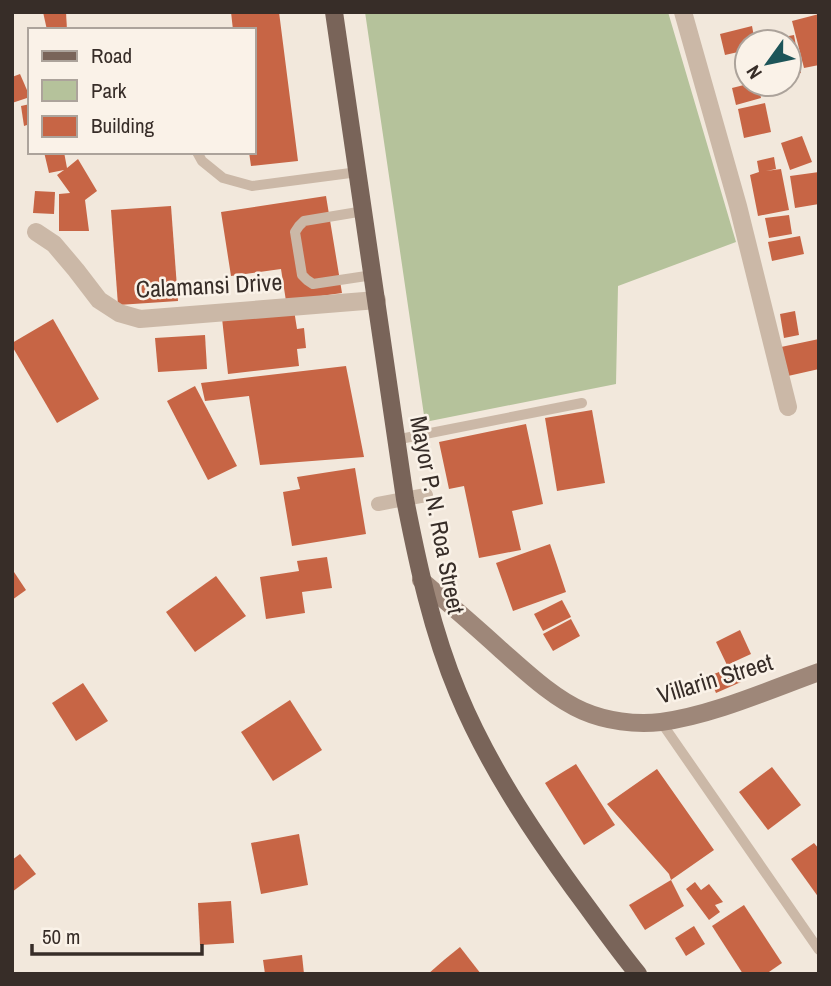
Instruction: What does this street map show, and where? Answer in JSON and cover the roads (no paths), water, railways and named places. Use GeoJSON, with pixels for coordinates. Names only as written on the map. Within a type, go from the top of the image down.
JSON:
{"type":"FeatureCollection","features":[{"type":"Feature","properties":{"kind":"main road","name":"Mayor P. N. Roa Street"},"geometry":{"type":"LineString","coordinates":[[334,12],[395,440],[421,580],[438,638],[458,695],[517,805],[638,974]]}},
{"type":"Feature","properties":{"kind":"main road","name":"Villarin Street"},"geometry":{"type":"LineString","coordinates":[[421,580],[527,673],[572,705],[621,721],[661,722],[701,714],[819,672]]}},
{"type":"Feature","properties":{"kind":"street"},"geometry":{"type":"LineString","coordinates":[[683,12],[738,206],[788,407]]}},
{"type":"Feature","properties":{"kind":"street","name":"Calamansi Drive"},"geometry":{"type":"LineString","coordinates":[[36,232],[54,244],[99,300],[119,313],[140,319],[377,300]]}},
{"type":"Feature","properties":{"kind":"street"},"geometry":{"type":"LineString","coordinates":[[378,504],[426,495]]}},
{"type":"Feature","properties":{"kind":"lane"},"geometry":{"type":"LineString","coordinates":[[198,154],[202,161],[223,178],[251,186],[358,172]]}},
{"type":"Feature","properties":{"kind":"lane"},"geometry":{"type":"LineString","coordinates":[[364,211],[304,221],[295,232],[302,275],[307,281],[313,284],[373,275]]}},
{"type":"Feature","properties":{"kind":"lane"},"geometry":{"type":"LineString","coordinates":[[395,440],[582,403]]}},
{"type":"Feature","properties":{"kind":"lane"},"geometry":{"type":"LineString","coordinates":[[661,722],[819,950]]}}]}
